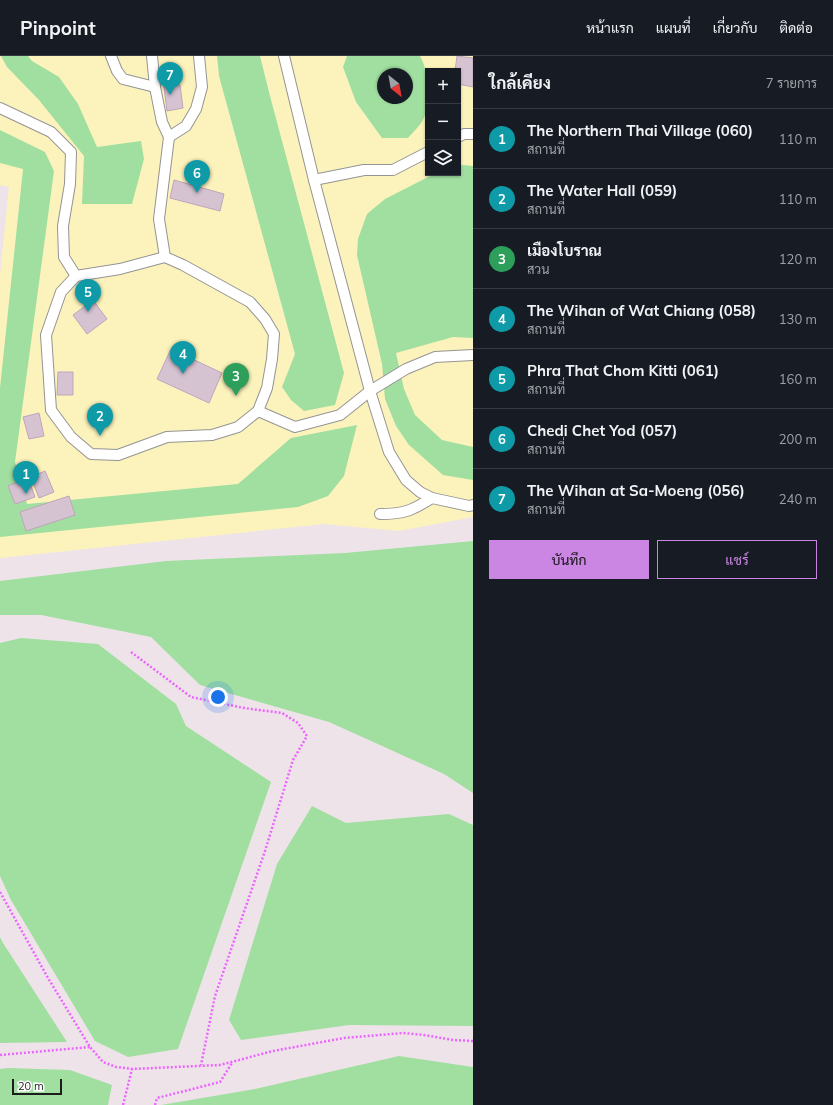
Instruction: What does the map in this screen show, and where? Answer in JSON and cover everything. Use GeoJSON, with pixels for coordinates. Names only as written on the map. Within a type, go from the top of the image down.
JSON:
{"type":"FeatureCollection","features":[{"type":"Feature","properties":{"kind":"lane"},"geometry":{"type":"LineString","coordinates":[[111,56],[117,71],[123,79],[155,88]]}},
{"type":"Feature","properties":{"kind":"lane"},"geometry":{"type":"LineString","coordinates":[[152,56],[155,88],[162,122],[169,137],[159,218],[164,257]]}},
{"type":"Feature","properties":{"kind":"lane"},"geometry":{"type":"LineString","coordinates":[[169,137],[186,126],[196,110],[202,88],[199,56]]}},
{"type":"Feature","properties":{"kind":"lane"},"geometry":{"type":"LineString","coordinates":[[284,56],[314,180],[370,391],[389,452],[406,480],[420,492],[432,498],[469,506],[473,505]]}},
{"type":"Feature","properties":{"kind":"lane"},"geometry":{"type":"LineString","coordinates":[[0,108],[51,132],[71,152],[70,184],[63,226],[64,257],[76,276]]}},
{"type":"Feature","properties":{"kind":"lane"},"geometry":{"type":"LineString","coordinates":[[461,136],[473,134]]}},
{"type":"Feature","properties":{"kind":"lane"},"geometry":{"type":"LineString","coordinates":[[314,180],[364,170],[393,170],[425,154]]}},
{"type":"Feature","properties":{"kind":"lane"},"geometry":{"type":"LineString","coordinates":[[164,257],[183,265],[250,302],[265,319],[274,334],[272,359],[267,388],[258,410],[238,427],[212,435],[167,437],[118,454],[91,454],[71,437],[51,410],[46,334],[61,292],[76,276],[120,269],[164,257]]}},
{"type":"Feature","properties":{"kind":"lane"},"geometry":{"type":"LineString","coordinates":[[258,410],[295,427],[340,414],[381,384],[406,369],[435,357],[473,355]]}},
{"type":"Feature","properties":{"kind":"lane"},"geometry":{"type":"LineString","coordinates":[[380,514],[399,514],[415,509],[432,498]]}},
{"type":"Feature","properties":{"kind":"path"},"geometry":{"type":"LineString","coordinates":[[131,652],[190,697],[244,708],[282,713],[298,722],[307,736],[293,760],[265,851],[215,996],[201,1065]]}},
{"type":"Feature","properties":{"kind":"path"},"geometry":{"type":"LineString","coordinates":[[0,892],[48,978],[90,1047],[103,1062],[116,1067],[132,1069],[220,1065],[272,1051],[344,1038],[403,1033],[424,1034],[453,1040],[473,1041]]}},
{"type":"Feature","properties":{"kind":"path"},"geometry":{"type":"LineString","coordinates":[[0,1055],[90,1047]]}},
{"type":"Feature","properties":{"kind":"path"},"geometry":{"type":"LineString","coordinates":[[154,1105],[158,1098],[220,1082],[232,1062]]}},
{"type":"Feature","properties":{"kind":"path"},"geometry":{"type":"LineString","coordinates":[[123,1105],[132,1069]]}},
{"type":"Feature","properties":{"kind":"shaded area"},"geometry":{"type":"Polygon","coordinates":[[[0,56],[473,56],[473,517],[399,531],[324,524],[0,558],[0,275],[9,187],[0,185],[0,56]]]}},
{"type":"Feature","properties":{"kind":"shaded area"},"geometry":{"type":"Polygon","coordinates":[[[1,56],[28,56],[32,61],[59,77],[78,104],[97,147],[141,141],[144,159],[132,204],[82,204],[84,156],[39,100],[7,67],[1,56]]]}},
{"type":"Feature","properties":{"kind":"shaded area"},"geometry":{"type":"Polygon","coordinates":[[[217,56],[260,56],[344,373],[335,405],[304,411],[291,400],[282,387],[295,354],[219,76],[217,56]]]}},
{"type":"Feature","properties":{"kind":"shaded area"},"geometry":{"type":"Polygon","coordinates":[[[347,56],[420,56],[425,69],[425,115],[418,127],[408,138],[382,138],[356,102],[343,67],[347,56]]]}},
{"type":"Feature","properties":{"kind":"shaded area"},"geometry":{"type":"Polygon","coordinates":[[[0,130],[45,152],[54,171],[15,462],[27,504],[238,484],[291,438],[357,425],[344,476],[328,496],[298,507],[0,537],[0,388],[23,169],[0,163],[0,130]]]}},
{"type":"Feature","properties":{"kind":"shaded area"},"geometry":{"type":"Polygon","coordinates":[[[461,165],[473,166],[473,338],[453,337],[396,353],[404,389],[415,415],[442,440],[473,447],[473,480],[443,475],[409,445],[396,426],[385,399],[382,364],[357,255],[358,239],[367,214],[385,199],[430,176],[461,176],[461,165]]]}},
{"type":"Feature","properties":{"kind":"shaded area"},"geometry":{"type":"Polygon","coordinates":[[[473,541],[473,793],[444,774],[329,722],[200,685],[151,637],[41,615],[0,615],[0,581],[166,561],[345,553],[473,541]]]}},
{"type":"Feature","properties":{"kind":"shaded area"},"geometry":{"type":"Polygon","coordinates":[[[21,638],[98,644],[176,704],[186,726],[271,782],[178,1049],[128,1057],[95,1041],[11,900],[0,876],[0,643],[21,638]]]}},
{"type":"Feature","properties":{"kind":"shaded area"},"geometry":{"type":"Polygon","coordinates":[[[312,806],[346,823],[449,814],[473,825],[473,1026],[349,1025],[241,1040],[229,1020],[277,864],[312,806]]]}},
{"type":"Feature","properties":{"kind":"shaded area"},"geometry":{"type":"Polygon","coordinates":[[[0,937],[3,943],[67,1042],[0,1043],[0,937]]]}},
{"type":"Feature","properties":{"kind":"shaded area"},"geometry":{"type":"Polygon","coordinates":[[[399,1056],[473,1067],[473,1105],[161,1105],[255,1089],[399,1056]]]}},
{"type":"Feature","properties":{"kind":"shaded area"},"geometry":{"type":"Polygon","coordinates":[[[0,1069],[70,1070],[112,1085],[108,1105],[0,1105],[0,1069]]]}},
{"type":"Feature","properties":{"kind":"building"},"geometry":{"type":"Polygon","coordinates":[[[457,56],[473,58],[473,87],[461,85],[461,68],[455,68],[457,56]]]}},
{"type":"Feature","properties":{"kind":"building"},"geometry":{"type":"Polygon","coordinates":[[[180,85],[183,108],[167,111],[164,87],[180,85]]]}},
{"type":"Feature","properties":{"kind":"building"},"geometry":{"type":"Polygon","coordinates":[[[174,180],[224,194],[220,211],[170,198],[174,180]]]}},
{"type":"Feature","properties":{"kind":"building"},"geometry":{"type":"Polygon","coordinates":[[[93,300],[107,319],[87,334],[73,315],[93,300]]]}},
{"type":"Feature","properties":{"kind":"building"},"geometry":{"type":"Polygon","coordinates":[[[171,349],[222,373],[209,403],[157,379],[171,349]]]}},
{"type":"Feature","properties":{"kind":"building"},"geometry":{"type":"Polygon","coordinates":[[[58,372],[73,372],[73,395],[57,395],[58,372]]]}},
{"type":"Feature","properties":{"kind":"building"},"geometry":{"type":"Polygon","coordinates":[[[39,413],[44,436],[29,439],[23,417],[39,413]]]}},
{"type":"Feature","properties":{"kind":"building"},"geometry":{"type":"Polygon","coordinates":[[[45,471],[54,492],[39,498],[31,477],[45,471]]]}},
{"type":"Feature","properties":{"kind":"building"},"geometry":{"type":"Polygon","coordinates":[[[28,478],[35,497],[15,504],[8,486],[28,478]]]}},
{"type":"Feature","properties":{"kind":"building"},"geometry":{"type":"Polygon","coordinates":[[[69,496],[75,515],[26,531],[20,512],[69,496]]]}},
{"type":"Feature","properties":{"kind":"place","name":"The Wihan at Sa-Moeng (056)"},"geometry":{"type":"Point","coordinates":[170,95]}},
{"type":"Feature","properties":{"kind":"place","name":"Chedi Chet Yod (057)"},"geometry":{"type":"Point","coordinates":[197,193]}},
{"type":"Feature","properties":{"kind":"place","name":"Phra That Chom Kitti (061)"},"geometry":{"type":"Point","coordinates":[88,312]}},
{"type":"Feature","properties":{"kind":"place","name":"The Wihan of Wat Chiang (058)"},"geometry":{"type":"Point","coordinates":[183,374]}},
{"type":"Feature","properties":{"kind":"place","name":"เมืองโบราณ"},"geometry":{"type":"Point","coordinates":[236,396]}},
{"type":"Feature","properties":{"kind":"place","name":"The Water Hall (059)"},"geometry":{"type":"Point","coordinates":[100,436]}},
{"type":"Feature","properties":{"kind":"place","name":"The Northern Thai Village (060)"},"geometry":{"type":"Point","coordinates":[26,494]}}]}
